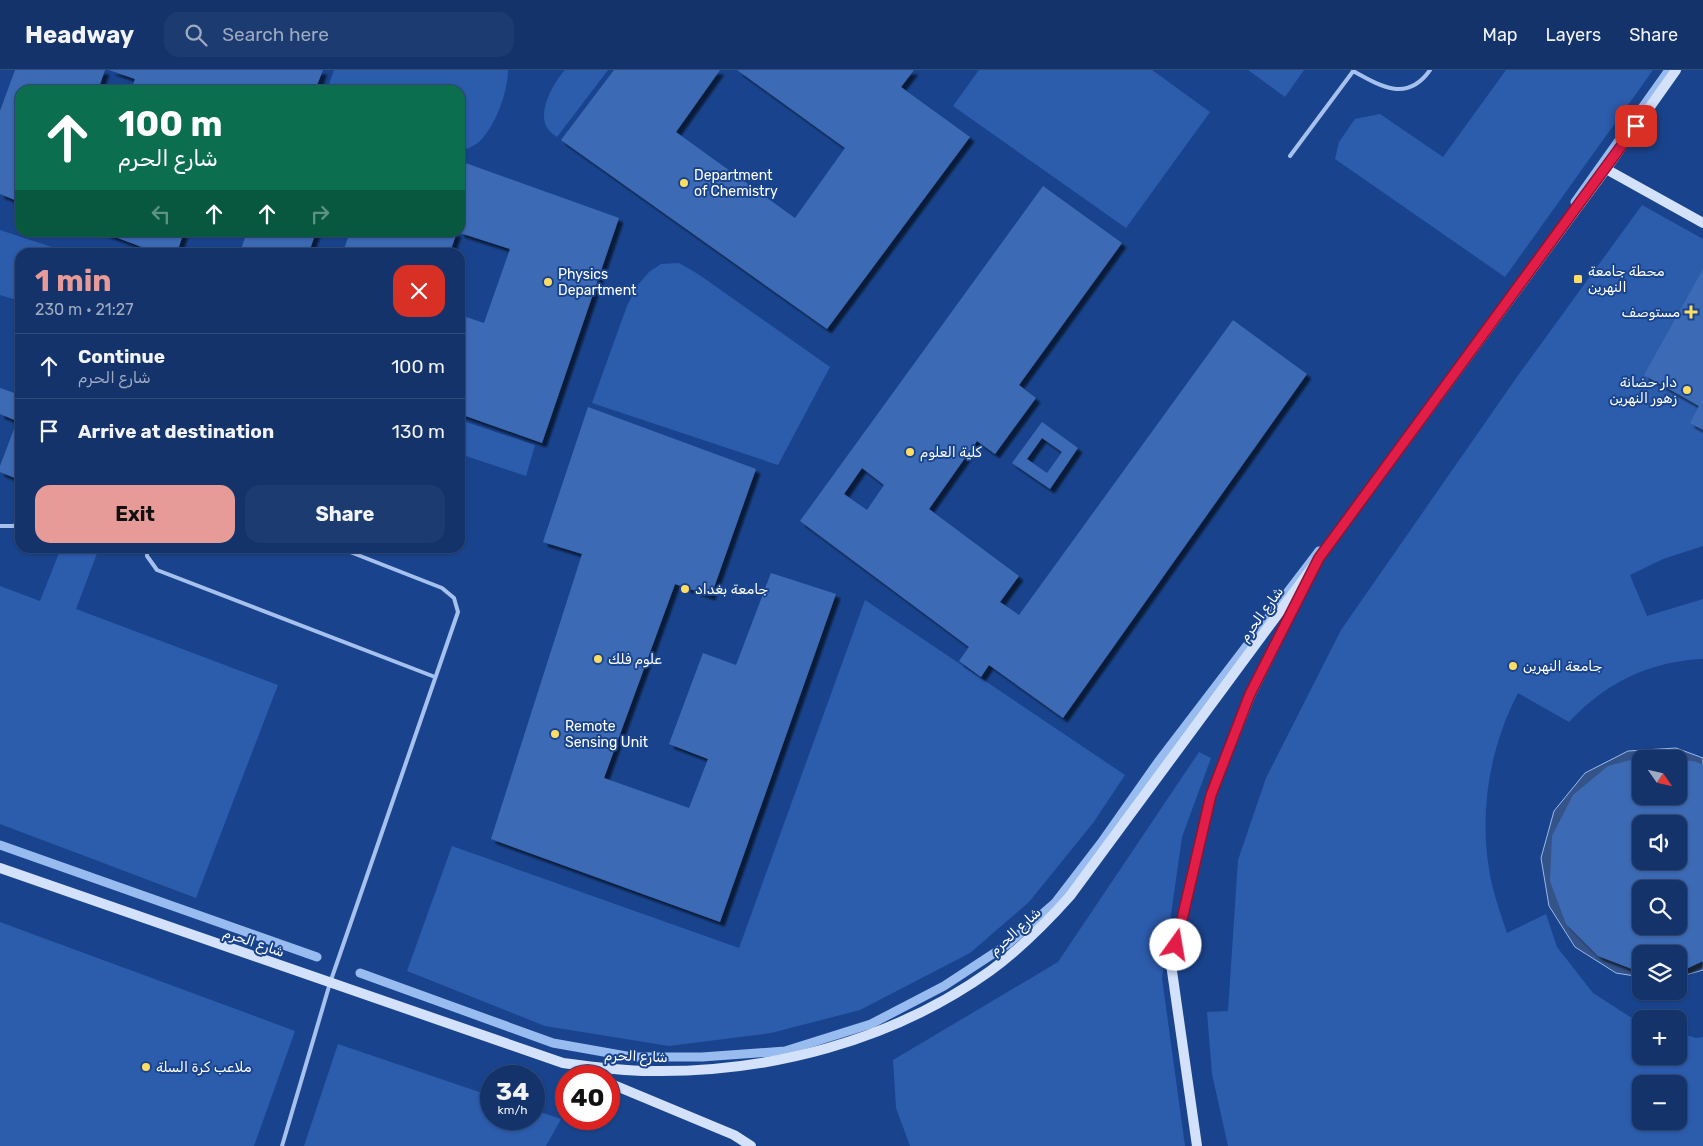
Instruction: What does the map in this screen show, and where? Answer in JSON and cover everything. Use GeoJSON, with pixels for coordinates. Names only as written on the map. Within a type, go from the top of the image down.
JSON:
{"type":"FeatureCollection","features":[{"type":"Feature","properties":{"kind":"street","name":"شارع الحرم"},"geometry":{"type":"LineString","coordinates":[[0,868],[563,1064],[649,1071],[702,1070],[779,1060],[821,1049],[897,1024],[930,1008],[969,985],[1019,948],[1046,923],[1070,896],[1606,169],[1676,70]]}},
{"type":"Feature","properties":{"kind":"street"},"geometry":{"type":"LineString","coordinates":[[1606,169],[1703,223]]}},
{"type":"Feature","properties":{"kind":"street"},"geometry":{"type":"LineString","coordinates":[[1197,1146],[1171,964],[1211,795],[1250,694],[1319,558]]}},
{"type":"Feature","properties":{"kind":"street"},"geometry":{"type":"LineString","coordinates":[[620,1087],[734,1134],[751,1146]]}},
{"type":"Feature","properties":{"kind":"lane"},"geometry":{"type":"LineString","coordinates":[[1290,156],[1353,71],[1383,88],[1399,90],[1413,86],[1426,76],[1430,70]]}},
{"type":"Feature","properties":{"kind":"lane"},"geometry":{"type":"LineString","coordinates":[[0,526],[15,525]]}},
{"type":"Feature","properties":{"kind":"lane"},"geometry":{"type":"LineString","coordinates":[[147,553],[147,556],[157,570],[435,677]]}},
{"type":"Feature","properties":{"kind":"lane"},"geometry":{"type":"LineString","coordinates":[[282,1146],[330,983],[458,612],[454,598],[442,588],[353,553]]}},
{"type":"Feature","properties":{"kind":"shaded area"},"geometry":{"type":"Polygon","coordinates":[[[334,70],[508,70],[503,98],[490,128],[479,142],[465,149],[465,85],[329,85],[334,70]]]}},
{"type":"Feature","properties":{"kind":"shaded area"},"geometry":{"type":"Polygon","coordinates":[[[565,70],[608,70],[557,137],[548,129],[545,122],[545,106],[556,82],[565,70]]]}},
{"type":"Feature","properties":{"kind":"shaded area"},"geometry":{"type":"Polygon","coordinates":[[[979,70],[1152,70],[1210,112],[1126,228],[953,106],[979,70]]]}},
{"type":"Feature","properties":{"kind":"shaded area"},"geometry":{"type":"Polygon","coordinates":[[[1248,70],[1304,70],[1285,97],[1248,70]]]}},
{"type":"Feature","properties":{"kind":"shaded area"},"geometry":{"type":"Polygon","coordinates":[[[1506,70],[1653,70],[1505,277],[1335,159],[1339,142],[1355,119],[1380,114],[1443,157],[1506,70]]]}},
{"type":"Feature","properties":{"kind":"shaded area","name":"جامعة النهرين"},"geometry":{"type":"Polygon","coordinates":[[[1642,205],[1703,239],[1703,546],[1663,559],[1630,575],[1647,616],[1703,599],[1703,659],[1665,664],[1630,677],[1613,685],[1598,696],[1569,722],[1518,693],[1507,716],[1492,764],[1486,814],[1486,839],[1493,889],[1507,933],[1546,914],[1557,947],[1593,993],[1632,1018],[1632,1065],[1687,1065],[1687,1035],[1696,1038],[1703,1037],[1703,1146],[1228,1146],[1212,1074],[1207,1012],[1228,1011],[1238,860],[1266,778],[1341,630],[1519,374],[1642,205]]]}},
{"type":"Feature","properties":{"kind":"shaded area"},"geometry":{"type":"Polygon","coordinates":[[[0,230],[15,235],[15,237],[21,237],[55,248],[15,248],[15,300],[0,295],[0,230]]]}},
{"type":"Feature","properties":{"kind":"shaded area"},"geometry":{"type":"Polygon","coordinates":[[[679,263],[698,274],[830,367],[778,465],[592,403],[627,306],[637,286],[649,272],[661,264],[679,263]]]}},
{"type":"Feature","properties":{"kind":"shaded area"},"geometry":{"type":"Polygon","coordinates":[[[465,422],[535,445],[526,476],[465,456],[465,422]]]}},
{"type":"Feature","properties":{"kind":"shaded area"},"geometry":{"type":"Polygon","coordinates":[[[59,553],[97,553],[76,609],[278,685],[196,898],[0,824],[0,586],[40,601],[59,553]]]}},
{"type":"Feature","properties":{"kind":"shaded area"},"geometry":{"type":"Polygon","coordinates":[[[865,600],[1125,775],[1093,823],[1029,902],[970,953],[860,1010],[771,1033],[669,1046],[545,1026],[407,971],[452,846],[739,948],[865,600]]]}},
{"type":"Feature","properties":{"kind":"shaded area"},"geometry":{"type":"Polygon","coordinates":[[[1676,748],[1681,750],[1644,750],[1676,748]]]}},
{"type":"Feature","properties":{"kind":"shaded area"},"geometry":{"type":"Polygon","coordinates":[[[1632,751],[1632,805],[1636,805],[1635,815],[1632,815],[1632,870],[1628,940],[1666,935],[1687,935],[1687,932],[1703,930],[1703,970],[1687,975],[1687,945],[1632,945],[1632,976],[1616,973],[1575,947],[1549,906],[1541,858],[1554,811],[1585,773],[1632,751]]]}},
{"type":"Feature","properties":{"kind":"shaded area"},"geometry":{"type":"Polygon","coordinates":[[[1199,752],[1211,758],[1182,837],[1162,978],[1185,1146],[910,1146],[896,1108],[893,1060],[1058,962],[1199,752]]]}},
{"type":"Feature","properties":{"kind":"shaded area"},"geometry":{"type":"Polygon","coordinates":[[[1688,752],[1703,758],[1703,795],[1688,789],[1688,752]]]}},
{"type":"Feature","properties":{"kind":"shaded area"},"geometry":{"type":"Polygon","coordinates":[[[0,922],[295,1031],[254,1146],[0,1146],[0,922]]]}},
{"type":"Feature","properties":{"kind":"shaded area"},"geometry":{"type":"Polygon","coordinates":[[[338,1044],[480,1092],[480,1130],[545,1130],[545,1114],[555,1117],[555,1130],[546,1146],[304,1146],[338,1044]]]}},
{"type":"Feature","properties":{"kind":"building"},"geometry":{"type":"Polygon","coordinates":[[[15,70],[105,70],[100,85],[15,85],[15,200],[0,194],[0,111],[15,70]]]}},
{"type":"Feature","properties":{"kind":"building"},"geometry":{"type":"Polygon","coordinates":[[[109,70],[323,70],[317,85],[133,85],[135,79],[109,70]]]}},
{"type":"Feature","properties":{"kind":"building","name":"Department of Chemistry"},"geometry":{"type":"Polygon","coordinates":[[[614,70],[720,70],[676,132],[795,218],[845,148],[737,70],[914,70],[901,87],[970,137],[827,329],[561,140],[614,70]]]}},
{"type":"Feature","properties":{"kind":"building","name":"Physics Department"},"geometry":{"type":"Polygon","coordinates":[[[465,163],[619,218],[542,443],[465,416],[465,317],[484,323],[510,249],[465,235],[465,163]]]}},
{"type":"Feature","properties":{"kind":"building","name":"كلية العلوم"},"geometry":{"type":"Polygon","coordinates":[[[1043,186],[1122,243],[1019,385],[1036,398],[995,454],[977,441],[929,509],[1019,576],[1000,602],[1019,615],[1233,320],[1307,374],[1063,718],[989,665],[981,677],[959,661],[969,647],[800,521],[1043,186]],[[862,468],[844,494],[867,510],[884,485],[862,468]]]}},
{"type":"Feature","properties":{"kind":"building"},"geometry":{"type":"Polygon","coordinates":[[[115,237],[182,237],[178,248],[144,248],[115,237]]]}},
{"type":"Feature","properties":{"kind":"building"},"geometry":{"type":"Polygon","coordinates":[[[245,237],[314,237],[310,248],[241,248],[245,237]]]}},
{"type":"Feature","properties":{"kind":"building"},"geometry":{"type":"Polygon","coordinates":[[[348,237],[455,237],[451,248],[344,248],[348,237]]]}},
{"type":"Feature","properties":{"kind":"building"},"geometry":{"type":"Polygon","coordinates":[[[1703,269],[1703,430],[1690,423],[1699,406],[1644,375],[1703,269]]]}},
{"type":"Feature","properties":{"kind":"building"},"geometry":{"type":"Polygon","coordinates":[[[0,388],[15,393],[15,420],[0,414],[0,388]]]}},
{"type":"Feature","properties":{"kind":"building","name":"علوم فلك"},"geometry":{"type":"Polygon","coordinates":[[[588,407],[756,469],[711,596],[675,584],[604,778],[689,808],[708,759],[669,744],[703,653],[736,665],[771,573],[836,594],[720,922],[491,839],[582,554],[543,542],[588,407]]]}},
{"type":"Feature","properties":{"kind":"building"},"geometry":{"type":"Polygon","coordinates":[[[1042,422],[1078,448],[1050,489],[1012,463],[1042,422]],[[1042,438],[1027,459],[1047,473],[1062,452],[1042,438]]]}},
{"type":"Feature","properties":{"kind":"building"},"geometry":{"type":"Polygon","coordinates":[[[15,426],[15,478],[0,472],[0,466],[15,426]]]}},
{"type":"Feature","properties":{"kind":"building"},"geometry":{"type":"Polygon","coordinates":[[[1632,760],[1632,805],[1688,805],[1688,760],[1703,765],[1703,961],[1687,969],[1687,945],[1632,945],[1632,969],[1598,956],[1566,924],[1550,881],[1552,836],[1573,795],[1608,766],[1632,760]]]}},
{"type":"Feature","properties":{"kind":"waterway"},"geometry":{"type":"LineString","coordinates":[[1575,202],[1669,70]]}},
{"type":"Feature","properties":{"kind":"waterway"},"geometry":{"type":"LineString","coordinates":[[360,973],[553,1043],[632,1057],[702,1057],[785,1051],[871,1024],[944,986],[1008,944],[1055,903],[1101,843],[1158,762],[1319,551]]}},
{"type":"Feature","properties":{"kind":"waterway"},"geometry":{"type":"LineString","coordinates":[[0,845],[317,957]]}},
{"type":"Feature","properties":{"kind":"place","name":"Department of Chemistry"},"geometry":{"type":"Point","coordinates":[684,183]}},
{"type":"Feature","properties":{"kind":"place","name":"محطة جامعة النهرين"},"geometry":{"type":"Point","coordinates":[1578,279]}},
{"type":"Feature","properties":{"kind":"place","name":"Physics Department"},"geometry":{"type":"Point","coordinates":[548,282]}},
{"type":"Feature","properties":{"kind":"place","name":"مستوصف"},"geometry":{"type":"Point","coordinates":[1691,312]}},
{"type":"Feature","properties":{"kind":"place","name":"دار حضانة زهور النهرين"},"geometry":{"type":"Point","coordinates":[1687,390]}},
{"type":"Feature","properties":{"kind":"place","name":"كلية العلوم"},"geometry":{"type":"Point","coordinates":[910,452]}},
{"type":"Feature","properties":{"kind":"place","name":"جامعة بغداد"},"geometry":{"type":"Point","coordinates":[685,589]}},
{"type":"Feature","properties":{"kind":"place","name":"علوم فلك"},"geometry":{"type":"Point","coordinates":[598,659]}},
{"type":"Feature","properties":{"kind":"place","name":"جامعة النهرين"},"geometry":{"type":"Point","coordinates":[1513,666]}},
{"type":"Feature","properties":{"kind":"place","name":"Remote Sensing Unit"},"geometry":{"type":"Point","coordinates":[555,734]}},
{"type":"Feature","properties":{"kind":"place","name":"ملاعب كرة السلة"},"geometry":{"type":"Point","coordinates":[146,1067]}},
{"type":"Feature","properties":{"kind":"route"},"geometry":{"type":"LineString","coordinates":[[1176,945],[1211,795],[1250,694],[1319,558],[1636,126]]}}]}
